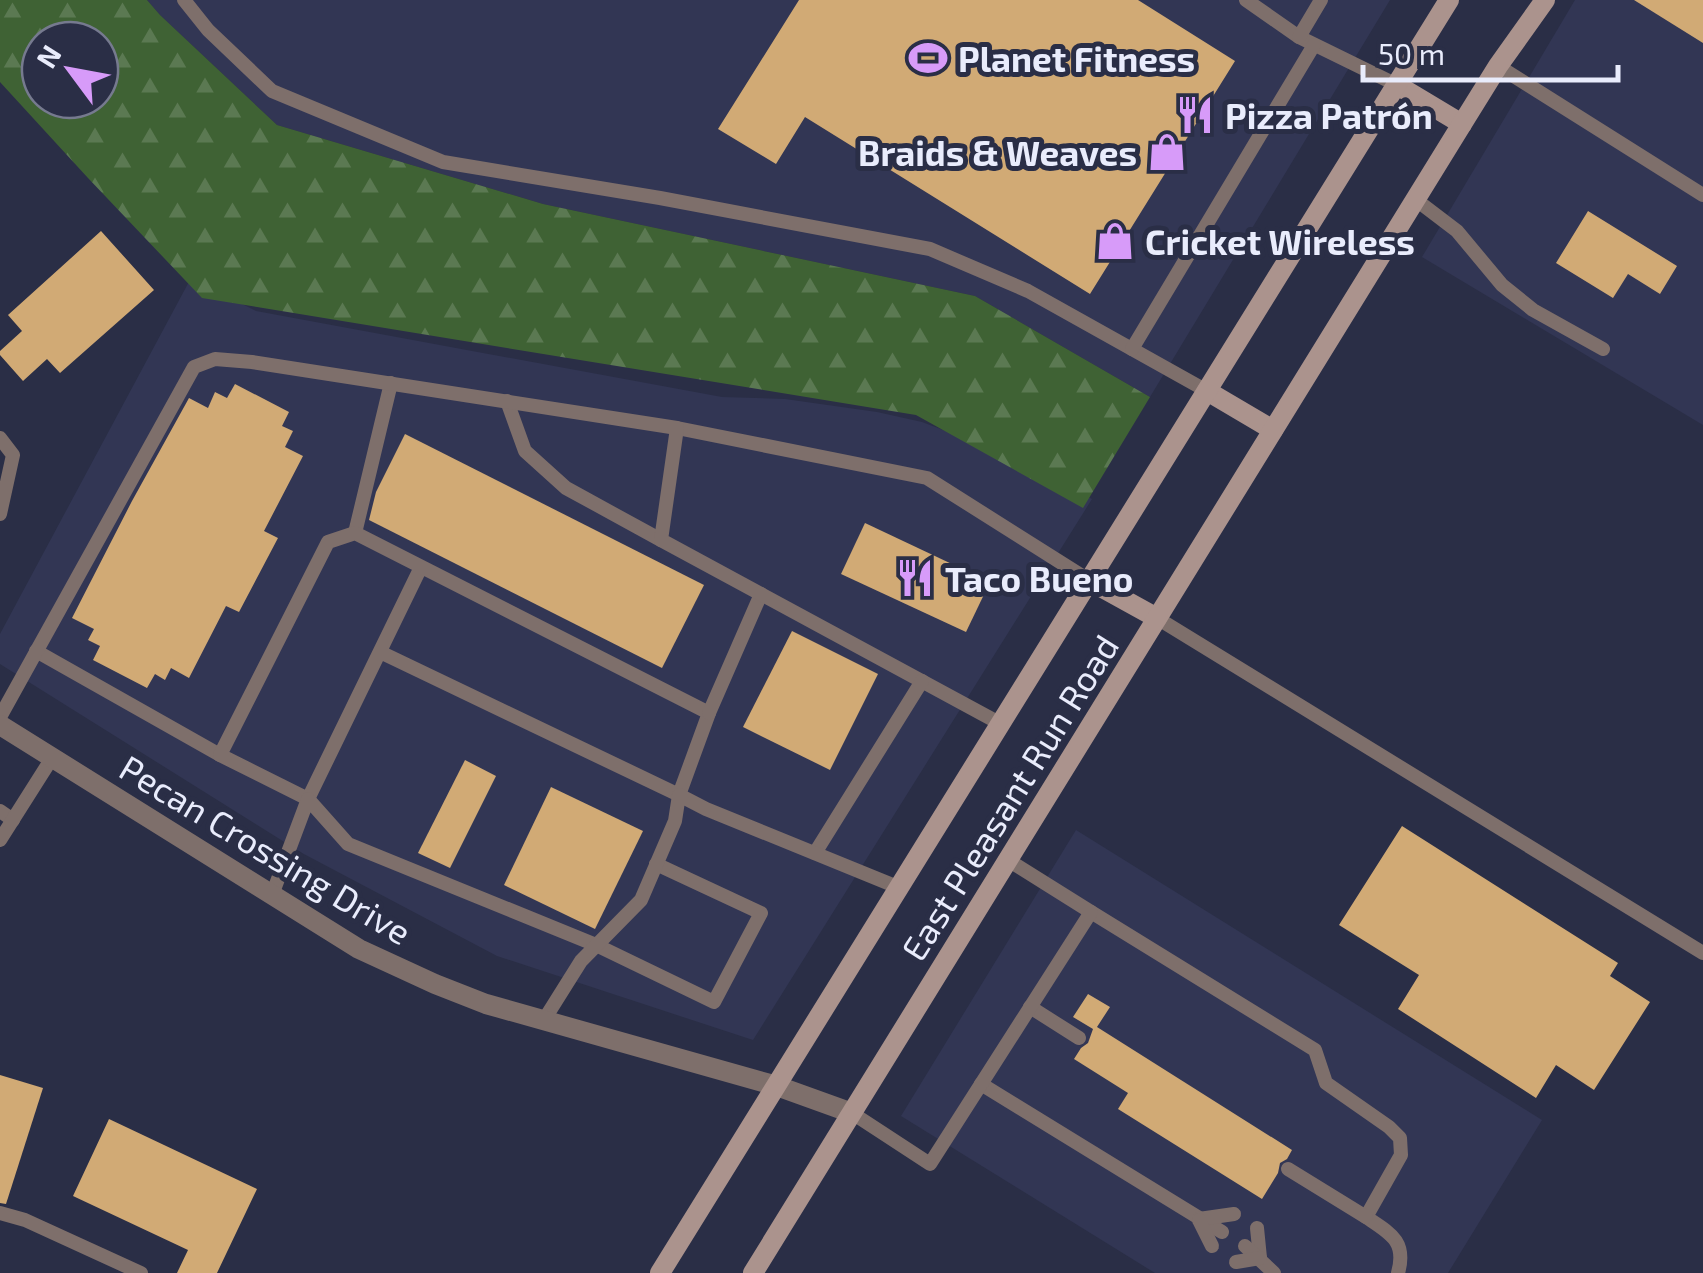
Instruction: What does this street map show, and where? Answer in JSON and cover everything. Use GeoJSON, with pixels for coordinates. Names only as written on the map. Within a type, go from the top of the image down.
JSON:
{"type":"FeatureCollection","features":[{"type":"Feature","properties":{"kind":"main road","name":"East Pleasant Run Road"},"geometry":{"type":"LineString","coordinates":[[660,1273],[1449,0]]}},
{"type":"Feature","properties":{"kind":"main road","name":"East Pleasant Run Road"},"geometry":{"type":"LineString","coordinates":[[753,1273],[1498,66],[1544,0]]}},
{"type":"Feature","properties":{"kind":"main road"},"geometry":{"type":"LineString","coordinates":[[1397,85],[1462,124]]}},
{"type":"Feature","properties":{"kind":"main road"},"geometry":{"type":"LineString","coordinates":[[1208,390],[1273,430]]}},
{"type":"Feature","properties":{"kind":"main road"},"geometry":{"type":"LineString","coordinates":[[1090,581],[1157,618]]}},
{"type":"Feature","properties":{"kind":"street","name":"Pecan Crossing Drive"},"geometry":{"type":"LineString","coordinates":[[0,726],[359,949],[435,984],[486,1004],[777,1086],[852,1113]]}},
{"type":"Feature","properties":{"kind":"lane"},"geometry":{"type":"LineString","coordinates":[[184,0],[208,30],[272,92],[443,162],[696,204],[930,249],[1028,291],[1208,390]]}},
{"type":"Feature","properties":{"kind":"lane"},"geometry":{"type":"LineString","coordinates":[[1246,0],[1299,38],[1397,85]]}},
{"type":"Feature","properties":{"kind":"lane"},"geometry":{"type":"LineString","coordinates":[[1299,38],[1321,0]]}},
{"type":"Feature","properties":{"kind":"lane"},"geometry":{"type":"LineString","coordinates":[[1132,349],[1314,45]]}},
{"type":"Feature","properties":{"kind":"lane"},"geometry":{"type":"LineString","coordinates":[[1498,66],[1703,195]]}},
{"type":"Feature","properties":{"kind":"lane"},"geometry":{"type":"LineString","coordinates":[[1415,200],[1457,231],[1502,285],[1533,310],[1604,349]]}},
{"type":"Feature","properties":{"kind":"lane"},"geometry":{"type":"LineString","coordinates":[[0,716],[194,367],[215,359],[677,428],[927,478],[1090,581]]}},
{"type":"Feature","properties":{"kind":"lane"},"geometry":{"type":"LineString","coordinates":[[355,533],[391,384]]}},
{"type":"Feature","properties":{"kind":"lane"},"geometry":{"type":"LineString","coordinates":[[507,401],[525,451],[566,488],[1001,724]]}},
{"type":"Feature","properties":{"kind":"lane"},"geometry":{"type":"LineString","coordinates":[[661,540],[677,428]]}},
{"type":"Feature","properties":{"kind":"lane"},"geometry":{"type":"LineString","coordinates":[[0,438],[13,454],[0,514]]}},
{"type":"Feature","properties":{"kind":"lane"},"geometry":{"type":"LineString","coordinates":[[220,755],[328,542],[355,533],[710,713]]}},
{"type":"Feature","properties":{"kind":"lane"},"geometry":{"type":"LineString","coordinates":[[272,895],[308,799],[421,567]]}},
{"type":"Feature","properties":{"kind":"lane"},"geometry":{"type":"LineString","coordinates":[[544,1020],[581,961],[641,900],[675,820],[679,795],[710,713],[761,594]]}},
{"type":"Feature","properties":{"kind":"lane"},"geometry":{"type":"LineString","coordinates":[[1157,618],[1703,953]]}},
{"type":"Feature","properties":{"kind":"lane"},"geometry":{"type":"LineString","coordinates":[[36,651],[220,755],[308,799],[348,844],[596,945],[714,1002],[760,913],[656,864]]}},
{"type":"Feature","properties":{"kind":"lane"},"geometry":{"type":"LineString","coordinates":[[380,652],[706,809],[900,888]]}},
{"type":"Feature","properties":{"kind":"lane"},"geometry":{"type":"LineString","coordinates":[[815,853],[922,681]]}},
{"type":"Feature","properties":{"kind":"lane"},"geometry":{"type":"LineString","coordinates":[[0,840],[6,816],[52,758]]}},
{"type":"Feature","properties":{"kind":"lane"},"geometry":{"type":"LineString","coordinates":[[1008,860],[1315,1050],[1326,1082],[1400,1138],[1401,1155],[1366,1217]]}},
{"type":"Feature","properties":{"kind":"lane"},"geometry":{"type":"LineString","coordinates":[[852,1113],[930,1164],[1091,912]]}},
{"type":"Feature","properties":{"kind":"lane"},"geometry":{"type":"LineString","coordinates":[[1030,1007],[1079,1038]]}},
{"type":"Feature","properties":{"kind":"lane"},"geometry":{"type":"LineString","coordinates":[[981,1084],[1222,1232]]}},
{"type":"Feature","properties":{"kind":"lane"},"geometry":{"type":"LineString","coordinates":[[1288,1169],[1394,1236],[1402,1258],[1398,1273]]}},
{"type":"Feature","properties":{"kind":"lane"},"geometry":{"type":"LineString","coordinates":[[0,1212],[141,1273]]}},
{"type":"Feature","properties":{"kind":"lane"},"geometry":{"type":"LineString","coordinates":[[1198,1219],[1234,1214]]}},
{"type":"Feature","properties":{"kind":"lane"},"geometry":{"type":"LineString","coordinates":[[1198,1219],[1212,1246]]}},
{"type":"Feature","properties":{"kind":"lane"},"geometry":{"type":"LineString","coordinates":[[1256,1228],[1260,1258]]}},
{"type":"Feature","properties":{"kind":"lane"},"geometry":{"type":"LineString","coordinates":[[1245,1246],[1274,1273]]}},
{"type":"Feature","properties":{"kind":"lane"},"geometry":{"type":"LineString","coordinates":[[1236,1262],[1260,1258]]}},
{"type":"Feature","properties":{"kind":"shaded area"},"geometry":{"type":"Polygon","coordinates":[[[147,0],[1390,0],[1150,397],[975,296],[543,204],[277,125],[147,0]]]}},
{"type":"Feature","properties":{"kind":"shaded area"},"geometry":{"type":"Polygon","coordinates":[[[1575,0],[1703,0],[1703,425],[1422,257],[1575,0]]]}},
{"type":"Feature","properties":{"kind":"shaded area"},"geometry":{"type":"Polygon","coordinates":[[[191,278],[256,311],[722,397],[785,399],[922,422],[1009,455],[1092,499],[753,1040],[497,956],[302,853],[0,664],[0,634],[191,278]]]}},
{"type":"Feature","properties":{"kind":"shaded area"},"geometry":{"type":"Polygon","coordinates":[[[1076,830],[1542,1120],[1448,1273],[1155,1273],[901,1116],[1076,830]]]}},
{"type":"Feature","properties":{"kind":"green space"},"geometry":{"type":"Polygon","coordinates":[[[0,0],[147,0],[277,125],[543,204],[975,296],[1150,397],[1083,508],[916,415],[202,298],[35,120],[120,120],[120,20],[20,20],[20,104],[0,82],[0,0]]]}},
{"type":"Feature","properties":{"kind":"building","name":"Planet Fitness"},"geometry":{"type":"Polygon","coordinates":[[[799,0],[1138,0],[1235,61],[1090,294],[805,117],[776,164],[718,129],[799,0]]]}},
{"type":"Feature","properties":{"kind":"building"},"geometry":{"type":"Polygon","coordinates":[[[1634,0],[1703,0],[1703,43],[1634,0]]]}},
{"type":"Feature","properties":{"kind":"building"},"geometry":{"type":"Polygon","coordinates":[[[1588,211],[1677,266],[1660,294],[1628,274],[1613,298],[1556,263],[1588,211]]]}},
{"type":"Feature","properties":{"kind":"building"},"geometry":{"type":"Polygon","coordinates":[[[101,231],[154,290],[60,373],[47,359],[23,381],[0,355],[22,331],[8,315],[101,231]]]}},
{"type":"Feature","properties":{"kind":"building"},"geometry":{"type":"Polygon","coordinates":[[[235,384],[289,412],[282,426],[293,431],[285,447],[303,456],[264,531],[278,538],[239,612],[226,606],[189,678],[171,668],[165,680],[155,674],[147,688],[93,660],[100,646],[88,640],[94,629],[72,618],[189,398],[208,408],[215,392],[227,398],[235,384]]]}},
{"type":"Feature","properties":{"kind":"building"},"geometry":{"type":"Polygon","coordinates":[[[405,434],[704,585],[662,668],[369,520],[376,492],[405,434]]]}},
{"type":"Feature","properties":{"kind":"building","name":"Taco Bueno"},"geometry":{"type":"Polygon","coordinates":[[[865,523],[990,582],[966,632],[841,574],[865,523]]]}},
{"type":"Feature","properties":{"kind":"building"},"geometry":{"type":"Polygon","coordinates":[[[792,631],[878,674],[830,770],[743,727],[792,631]]]}},
{"type":"Feature","properties":{"kind":"building"},"geometry":{"type":"Polygon","coordinates":[[[465,760],[496,776],[450,868],[418,853],[465,760]]]}},
{"type":"Feature","properties":{"kind":"building"},"geometry":{"type":"Polygon","coordinates":[[[551,787],[643,831],[595,929],[504,885],[551,787]]]}},
{"type":"Feature","properties":{"kind":"building"},"geometry":{"type":"Polygon","coordinates":[[[1402,826],[1618,963],[1610,976],[1650,1002],[1594,1090],[1556,1065],[1536,1098],[1398,1009],[1419,975],[1339,925],[1402,826]]]}},
{"type":"Feature","properties":{"kind":"building"},"geometry":{"type":"Polygon","coordinates":[[[1088,994],[1110,1007],[1097,1027],[1292,1150],[1280,1163],[1262,1199],[1118,1109],[1128,1093],[1074,1059],[1088,1043],[1093,1029],[1073,1017],[1088,994]]]}},
{"type":"Feature","properties":{"kind":"building"},"geometry":{"type":"Polygon","coordinates":[[[0,1075],[43,1088],[6,1204],[0,1203],[0,1075]]]}},
{"type":"Feature","properties":{"kind":"building"},"geometry":{"type":"Polygon","coordinates":[[[109,1119],[257,1189],[217,1273],[177,1273],[188,1250],[73,1196],[109,1119]]]}},
{"type":"Feature","properties":{"kind":"place","name":"Planet Fitness"},"geometry":{"type":"Point","coordinates":[928,58]}},
{"type":"Feature","properties":{"kind":"place","name":"Pizza Patrón"},"geometry":{"type":"Point","coordinates":[1195,115]}},
{"type":"Feature","properties":{"kind":"place","name":"Braids & Weaves"},"geometry":{"type":"Point","coordinates":[1167,152]}},
{"type":"Feature","properties":{"kind":"place","name":"Cricket Wireless"},"geometry":{"type":"Point","coordinates":[1115,241]}},
{"type":"Feature","properties":{"kind":"place","name":"Taco Bueno"},"geometry":{"type":"Point","coordinates":[915,578]}}]}
